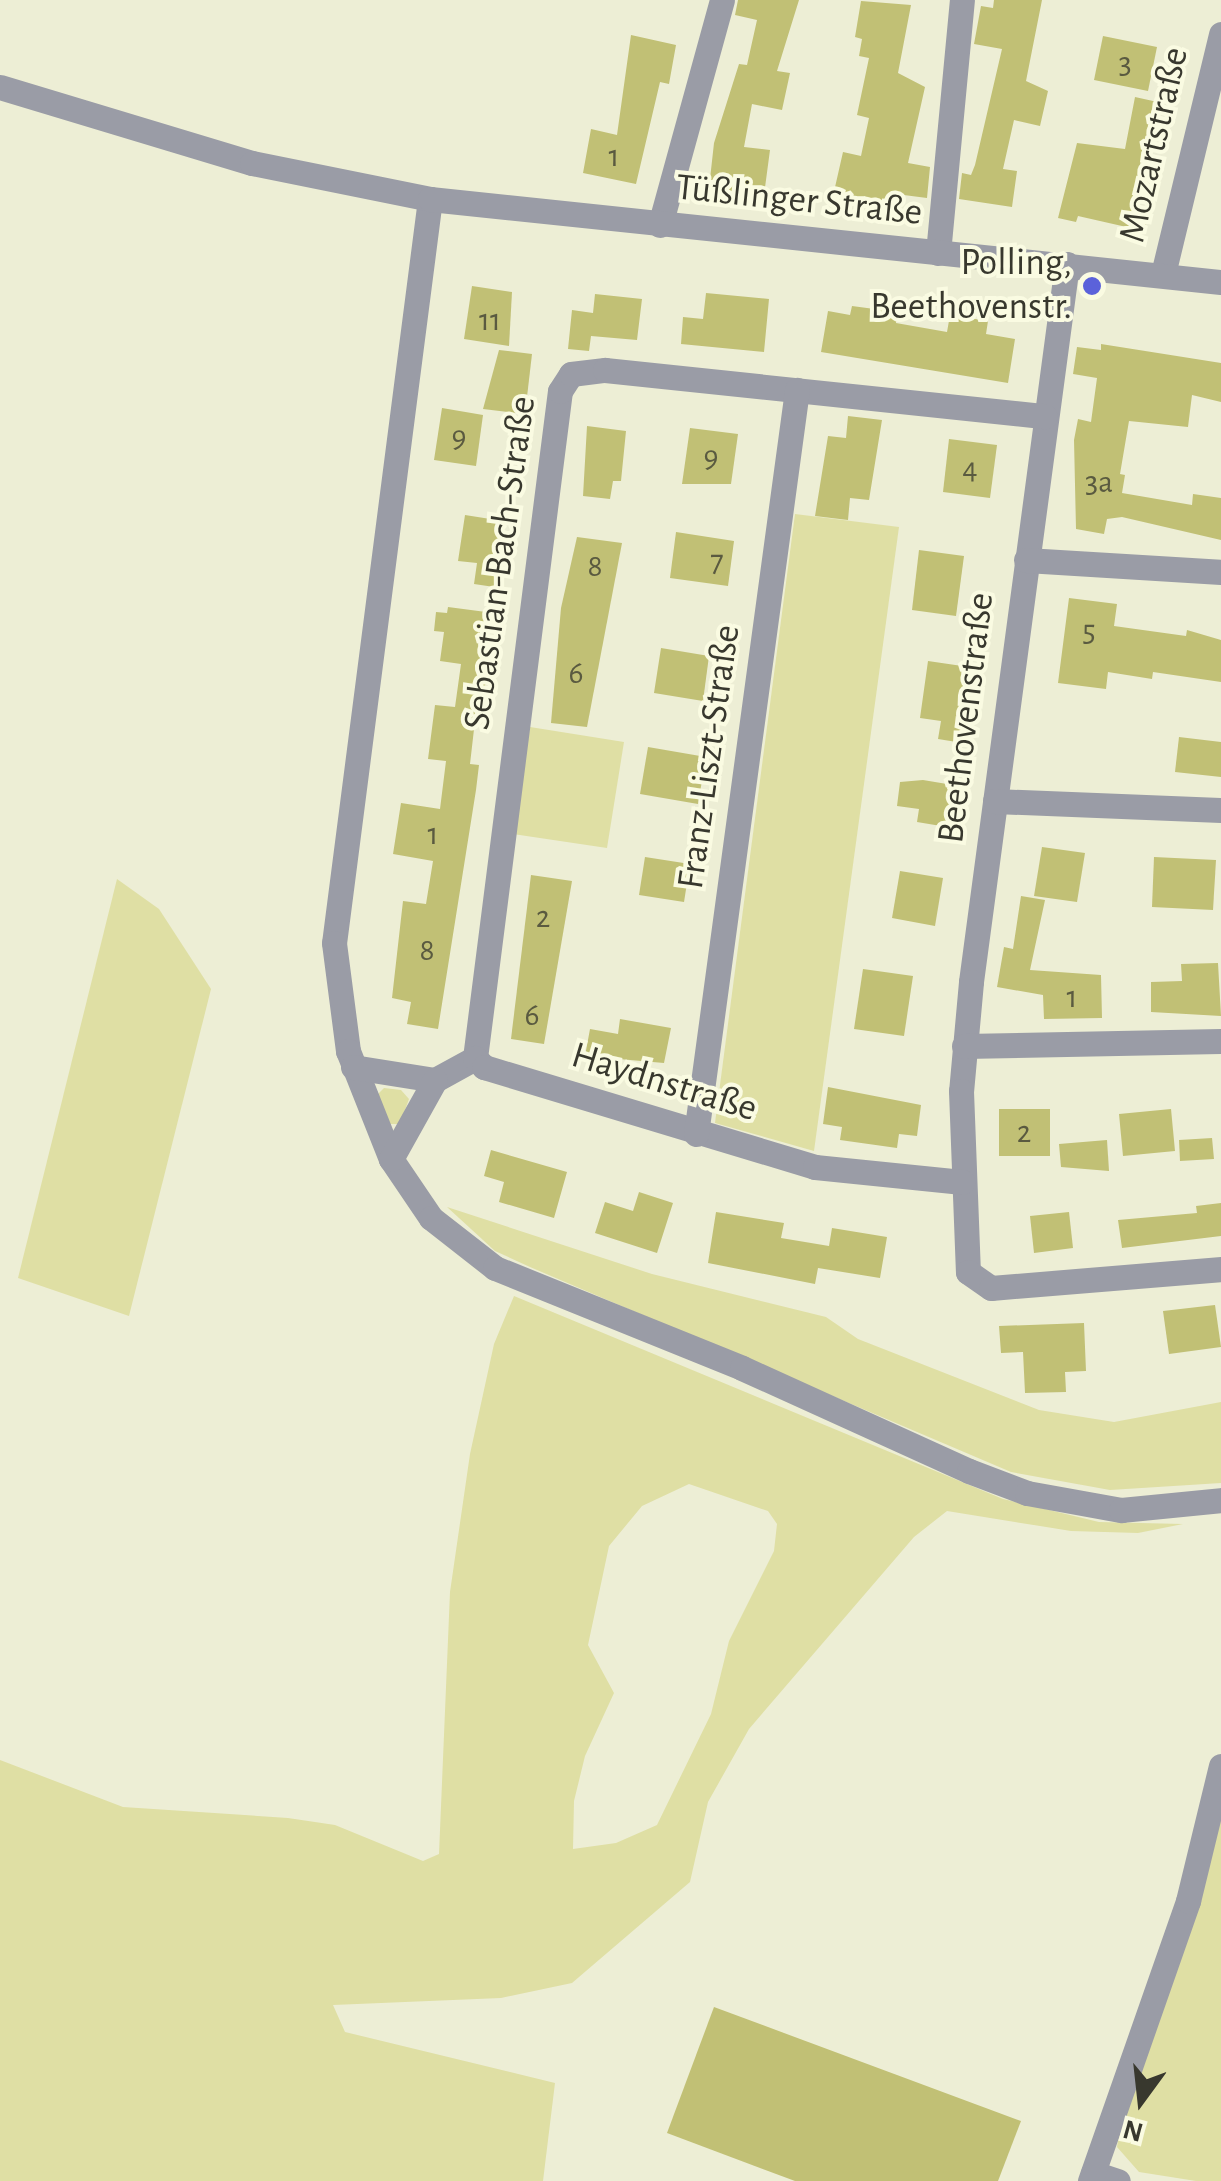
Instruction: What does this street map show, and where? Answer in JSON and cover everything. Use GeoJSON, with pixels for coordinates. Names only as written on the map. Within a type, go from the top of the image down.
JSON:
{"type":"FeatureCollection","features":[{"type":"Feature","properties":{"kind":"street"},"geometry":{"type":"LineString","coordinates":[[660,225],[722,0]]}},
{"type":"Feature","properties":{"kind":"street"},"geometry":{"type":"LineString","coordinates":[[938,252],[962,0]]}},
{"type":"Feature","properties":{"kind":"street","name":"Mozartstraße"},"geometry":{"type":"LineString","coordinates":[[1163,274],[1221,34]]}},
{"type":"Feature","properties":{"kind":"street","name":"Tüßlinger Straße"},"geometry":{"type":"LineString","coordinates":[[0,88],[252,164],[430,199],[1221,282]]}},
{"type":"Feature","properties":{"kind":"street"},"geometry":{"type":"LineString","coordinates":[[430,199],[334,943],[334,980],[353,1068],[391,1159],[431,1218],[495,1268],[742,1368],[969,1471],[1027,1493],[1122,1510],[1221,1500]]}},
{"type":"Feature","properties":{"kind":"street","name":"Beethovenstraße"},"geometry":{"type":"LineString","coordinates":[[1068,264],[964,1046],[962,1182],[968,1272],[980,1285],[1221,1269]]}},
{"type":"Feature","properties":{"kind":"street","name":"Sebastian-Bach-Straße"},"geometry":{"type":"LineString","coordinates":[[475,1058],[560,391],[571,374],[605,370],[1045,416]]}},
{"type":"Feature","properties":{"kind":"street","name":"Franz-Liszt-Straße"},"geometry":{"type":"LineString","coordinates":[[696,1134],[797,390]]}},
{"type":"Feature","properties":{"kind":"street"},"geometry":{"type":"LineString","coordinates":[[1026,560],[1221,572]]}},
{"type":"Feature","properties":{"kind":"street"},"geometry":{"type":"LineString","coordinates":[[995,801],[1221,810]]}},
{"type":"Feature","properties":{"kind":"street"},"geometry":{"type":"LineString","coordinates":[[964,1046],[1221,1042]]}},
{"type":"Feature","properties":{"kind":"street"},"geometry":{"type":"LineString","coordinates":[[391,1159],[435,1080],[475,1058]]}},
{"type":"Feature","properties":{"kind":"street","name":"Haydnstraße"},"geometry":{"type":"LineString","coordinates":[[475,1058],[484,1067],[696,1134],[853,1176],[962,1182]]}},
{"type":"Feature","properties":{"kind":"street"},"geometry":{"type":"LineString","coordinates":[[353,1068],[435,1080]]}},
{"type":"Feature","properties":{"kind":"street"},"geometry":{"type":"LineString","coordinates":[[1118,2181],[1091,2177],[1188,1901],[1221,1766]]}},
{"type":"Feature","properties":{"kind":"green space"},"geometry":{"type":"Polygon","coordinates":[[[795,514],[899,527],[814,1151],[715,1123],[795,514]]]}},
{"type":"Feature","properties":{"kind":"green space"},"geometry":{"type":"Polygon","coordinates":[[[530,727],[624,742],[607,848],[513,834],[530,727]]]}},
{"type":"Feature","properties":{"kind":"green space"},"geometry":{"type":"Polygon","coordinates":[[[117,879],[159,909],[211,989],[129,1316],[18,1278],[117,879]]]}},
{"type":"Feature","properties":{"kind":"green space"},"geometry":{"type":"Polygon","coordinates":[[[384,1088],[401,1090],[409,1099],[400,1124],[387,1124],[376,1096],[384,1088]]]}},
{"type":"Feature","properties":{"kind":"green space"},"geometry":{"type":"Polygon","coordinates":[[[447,1207],[652,1274],[826,1317],[858,1339],[1039,1410],[1114,1422],[1221,1402],[1221,1483],[1110,1490],[1011,1472],[495,1251],[447,1207]]]}},
{"type":"Feature","properties":{"kind":"green space"},"geometry":{"type":"Polygon","coordinates":[[[514,1296],[1003,1499],[1099,1522],[1183,1524],[1138,1533],[1071,1531],[947,1511],[914,1537],[749,1729],[708,1802],[690,1882],[572,1983],[501,1998],[333,2005],[345,2032],[555,2083],[543,2181],[0,2181],[0,1760],[123,1807],[288,1818],[335,1825],[423,1861],[439,1854],[450,1592],[470,1454],[494,1344],[514,1296]],[[689,1484],[642,1506],[609,1546],[588,1645],[614,1693],[585,1756],[574,1801],[573,1849],[616,1843],[657,1825],[711,1714],[729,1641],[774,1551],[777,1524],[768,1511],[689,1484]]]}},
{"type":"Feature","properties":{"kind":"green space"},"geometry":{"type":"Polygon","coordinates":[[[1221,1818],[1221,2181],[1196,2181],[1139,2172],[1117,2147],[1125,2102],[1199,1907],[1221,1818]]]}},
{"type":"Feature","properties":{"kind":"building"},"geometry":{"type":"Polygon","coordinates":[[[738,0],[799,0],[777,71],[790,73],[782,110],[752,104],[744,147],[770,150],[764,195],[709,188],[714,143],[739,64],[747,65],[757,20],[735,15],[738,0]]]}},
{"type":"Feature","properties":{"kind":"building"},"geometry":{"type":"Polygon","coordinates":[[[994,0],[1042,0],[1026,81],[1048,91],[1040,126],[1014,120],[1003,169],[1017,171],[1012,207],[959,199],[962,173],[971,175],[975,165],[1002,49],[974,44],[981,6],[993,8],[994,0]]]}},
{"type":"Feature","properties":{"kind":"building"},"geometry":{"type":"Polygon","coordinates":[[[861,1],[911,5],[898,73],[925,87],[908,163],[930,167],[927,198],[896,194],[893,208],[833,196],[843,152],[861,156],[869,118],[857,115],[869,58],[859,56],[862,39],[855,37],[861,1]]]}},
{"type":"Feature","properties":{"kind":"building"},"geometry":{"type":"Polygon","coordinates":[[[631,35],[676,45],[669,84],[660,82],[636,184],[583,173],[591,129],[617,135],[631,35]]]}},
{"type":"Feature","properties":{"kind":"building"},"geometry":{"type":"Polygon","coordinates":[[[1103,36],[1157,47],[1148,91],[1094,80],[1103,36]]]}},
{"type":"Feature","properties":{"kind":"building"},"geometry":{"type":"Polygon","coordinates":[[[1135,97],[1162,103],[1158,123],[1150,121],[1131,204],[1149,208],[1144,231],[1078,216],[1076,222],[1058,218],[1077,143],[1125,149],[1135,97]]]}},
{"type":"Feature","properties":{"kind":"building"},"geometry":{"type":"Polygon","coordinates":[[[472,286],[512,292],[509,346],[464,339],[472,286]]]}},
{"type":"Feature","properties":{"kind":"building"},"geometry":{"type":"Polygon","coordinates":[[[706,293],[769,299],[764,352],[681,344],[683,317],[703,319],[706,293]]]}},
{"type":"Feature","properties":{"kind":"building"},"geometry":{"type":"Polygon","coordinates":[[[595,294],[642,299],[637,340],[591,336],[589,351],[568,349],[572,310],[593,313],[595,294]]]}},
{"type":"Feature","properties":{"kind":"building"},"geometry":{"type":"Polygon","coordinates":[[[852,306],[897,312],[896,323],[947,332],[950,315],[988,321],[986,334],[1015,339],[1008,383],[821,352],[828,311],[850,315],[852,306]]]}},
{"type":"Feature","properties":{"kind":"building"},"geometry":{"type":"Polygon","coordinates":[[[1101,344],[1221,363],[1221,402],[1192,395],[1188,427],[1129,421],[1120,474],[1125,475],[1122,493],[1192,505],[1193,494],[1221,498],[1221,540],[1122,517],[1107,519],[1104,534],[1076,529],[1074,440],[1078,419],[1091,422],[1097,378],[1073,374],[1077,347],[1101,350],[1101,344]]]}},
{"type":"Feature","properties":{"kind":"building"},"geometry":{"type":"Polygon","coordinates":[[[499,350],[532,354],[525,414],[483,409],[499,350]]]}},
{"type":"Feature","properties":{"kind":"building"},"geometry":{"type":"Polygon","coordinates":[[[442,408],[483,415],[476,466],[434,460],[442,408]]]}},
{"type":"Feature","properties":{"kind":"building"},"geometry":{"type":"Polygon","coordinates":[[[848,416],[882,420],[869,500],[850,498],[848,520],[815,516],[828,436],[846,438],[848,416]]]}},
{"type":"Feature","properties":{"kind":"building"},"geometry":{"type":"Polygon","coordinates":[[[587,426],[626,431],[621,481],[613,481],[610,499],[583,496],[587,426]]]}},
{"type":"Feature","properties":{"kind":"building"},"geometry":{"type":"Polygon","coordinates":[[[690,428],[738,434],[731,484],[682,484],[690,428]]]}},
{"type":"Feature","properties":{"kind":"building"},"geometry":{"type":"Polygon","coordinates":[[[949,439],[997,445],[990,498],[943,492],[949,439]]]}},
{"type":"Feature","properties":{"kind":"building"},"geometry":{"type":"Polygon","coordinates":[[[465,515],[503,521],[496,566],[504,568],[501,588],[474,584],[477,563],[458,561],[465,515]]]}},
{"type":"Feature","properties":{"kind":"building"},"geometry":{"type":"Polygon","coordinates":[[[676,532],[734,541],[728,586],[670,578],[676,532]]]}},
{"type":"Feature","properties":{"kind":"building"},"geometry":{"type":"Polygon","coordinates":[[[577,537],[622,543],[587,727],[551,723],[561,608],[577,537]]]}},
{"type":"Feature","properties":{"kind":"building"},"geometry":{"type":"Polygon","coordinates":[[[919,550],[964,556],[956,616],[912,610],[919,550]]]}},
{"type":"Feature","properties":{"kind":"building"},"geometry":{"type":"Polygon","coordinates":[[[1069,598],[1117,604],[1114,626],[1186,636],[1187,630],[1221,640],[1221,682],[1153,672],[1152,679],[1108,672],[1106,689],[1058,683],[1069,598]]]}},
{"type":"Feature","properties":{"kind":"building"},"geometry":{"type":"Polygon","coordinates":[[[448,607],[486,612],[480,660],[488,661],[485,687],[479,686],[470,764],[479,765],[438,1029],[407,1024],[411,1002],[392,998],[403,901],[426,904],[433,861],[393,854],[401,803],[440,809],[446,761],[428,759],[435,705],[455,707],[461,664],[440,661],[444,632],[434,631],[436,612],[447,613],[448,607]]]}},
{"type":"Feature","properties":{"kind":"building"},"geometry":{"type":"Polygon","coordinates":[[[661,648],[709,656],[703,701],[654,693],[661,648]]]}},
{"type":"Feature","properties":{"kind":"building"},"geometry":{"type":"Polygon","coordinates":[[[928,661],[969,667],[962,717],[972,718],[969,744],[938,739],[941,721],[920,718],[928,661]]]}},
{"type":"Feature","properties":{"kind":"building"},"geometry":{"type":"Polygon","coordinates":[[[1179,737],[1221,742],[1221,777],[1175,772],[1179,737]]]}},
{"type":"Feature","properties":{"kind":"building"},"geometry":{"type":"Polygon","coordinates":[[[648,747],[706,757],[698,804],[640,794],[648,747]]]}},
{"type":"Feature","properties":{"kind":"building"},"geometry":{"type":"Polygon","coordinates":[[[923,780],[953,785],[947,827],[917,822],[919,809],[897,806],[900,782],[923,780]]]}},
{"type":"Feature","properties":{"kind":"building"},"geometry":{"type":"Polygon","coordinates":[[[1042,847],[1085,853],[1077,902],[1034,896],[1042,847]]]}},
{"type":"Feature","properties":{"kind":"building"},"geometry":{"type":"Polygon","coordinates":[[[645,857],[690,864],[684,902],[639,895],[645,857]]]}},
{"type":"Feature","properties":{"kind":"building"},"geometry":{"type":"Polygon","coordinates":[[[1154,857],[1216,860],[1213,910],[1152,907],[1154,857]]]}},
{"type":"Feature","properties":{"kind":"building"},"geometry":{"type":"Polygon","coordinates":[[[900,871],[943,878],[935,926],[892,918],[900,871]]]}},
{"type":"Feature","properties":{"kind":"building"},"geometry":{"type":"Polygon","coordinates":[[[531,875],[572,881],[544,1044],[511,1039],[531,875]]]}},
{"type":"Feature","properties":{"kind":"building"},"geometry":{"type":"Polygon","coordinates":[[[1021,896],[1045,900],[1030,970],[1101,975],[1102,1018],[1044,1019],[1043,995],[997,987],[1004,947],[1013,949],[1021,896]]]}},
{"type":"Feature","properties":{"kind":"building"},"geometry":{"type":"Polygon","coordinates":[[[1218,963],[1221,1016],[1151,1012],[1151,982],[1182,981],[1181,964],[1218,963]]]}},
{"type":"Feature","properties":{"kind":"building"},"geometry":{"type":"Polygon","coordinates":[[[863,969],[913,976],[904,1036],[854,1029],[863,969]]]}},
{"type":"Feature","properties":{"kind":"building"},"geometry":{"type":"Polygon","coordinates":[[[620,1019],[671,1028],[664,1063],[585,1056],[590,1029],[618,1034],[620,1019]]]}},
{"type":"Feature","properties":{"kind":"building"},"geometry":{"type":"Polygon","coordinates":[[[828,1087],[921,1105],[917,1136],[899,1134],[897,1148],[840,1140],[842,1127],[823,1124],[828,1087]]]}},
{"type":"Feature","properties":{"kind":"building"},"geometry":{"type":"Polygon","coordinates":[[[999,1109],[1050,1109],[1050,1156],[999,1156],[999,1109]]]}},
{"type":"Feature","properties":{"kind":"building"},"geometry":{"type":"Polygon","coordinates":[[[1171,1109],[1175,1151],[1123,1156],[1119,1114],[1171,1109]]]}},
{"type":"Feature","properties":{"kind":"building"},"geometry":{"type":"Polygon","coordinates":[[[1212,1138],[1214,1159],[1180,1161],[1179,1140],[1212,1138]]]}},
{"type":"Feature","properties":{"kind":"building"},"geometry":{"type":"Polygon","coordinates":[[[1107,1140],[1109,1171],[1061,1167],[1059,1144],[1107,1140]]]}},
{"type":"Feature","properties":{"kind":"building"},"geometry":{"type":"Polygon","coordinates":[[[491,1150],[567,1172],[554,1218],[499,1202],[504,1182],[484,1176],[491,1150]]]}},
{"type":"Feature","properties":{"kind":"building"},"geometry":{"type":"Polygon","coordinates":[[[639,1192],[673,1203],[657,1253],[595,1233],[605,1202],[633,1211],[639,1192]]]}},
{"type":"Feature","properties":{"kind":"building"},"geometry":{"type":"Polygon","coordinates":[[[1221,1203],[1221,1236],[1122,1248],[1118,1220],[1197,1213],[1196,1206],[1221,1203]]]}},
{"type":"Feature","properties":{"kind":"building"},"geometry":{"type":"Polygon","coordinates":[[[716,1212],[784,1223],[781,1238],[829,1246],[832,1228],[887,1237],[880,1278],[818,1268],[815,1284],[708,1263],[716,1212]]]}},
{"type":"Feature","properties":{"kind":"building"},"geometry":{"type":"Polygon","coordinates":[[[1069,1212],[1073,1248],[1034,1253],[1030,1216],[1069,1212]]]}},
{"type":"Feature","properties":{"kind":"building"},"geometry":{"type":"Polygon","coordinates":[[[1215,1305],[1221,1347],[1169,1354],[1163,1311],[1215,1305]]]}},
{"type":"Feature","properties":{"kind":"building"},"geometry":{"type":"Polygon","coordinates":[[[1084,1323],[1086,1371],[1065,1372],[1066,1392],[1025,1393],[1023,1352],[1001,1353],[999,1326],[1084,1323]]]}},
{"type":"Feature","properties":{"kind":"building"},"geometry":{"type":"Polygon","coordinates":[[[714,2007],[1021,2121],[998,2181],[795,2181],[667,2133],[714,2007]]]}},
{"type":"Feature","properties":{"kind":"place","name":"Polling, Beethovenstr."},"geometry":{"type":"Point","coordinates":[1092,286]}}]}
